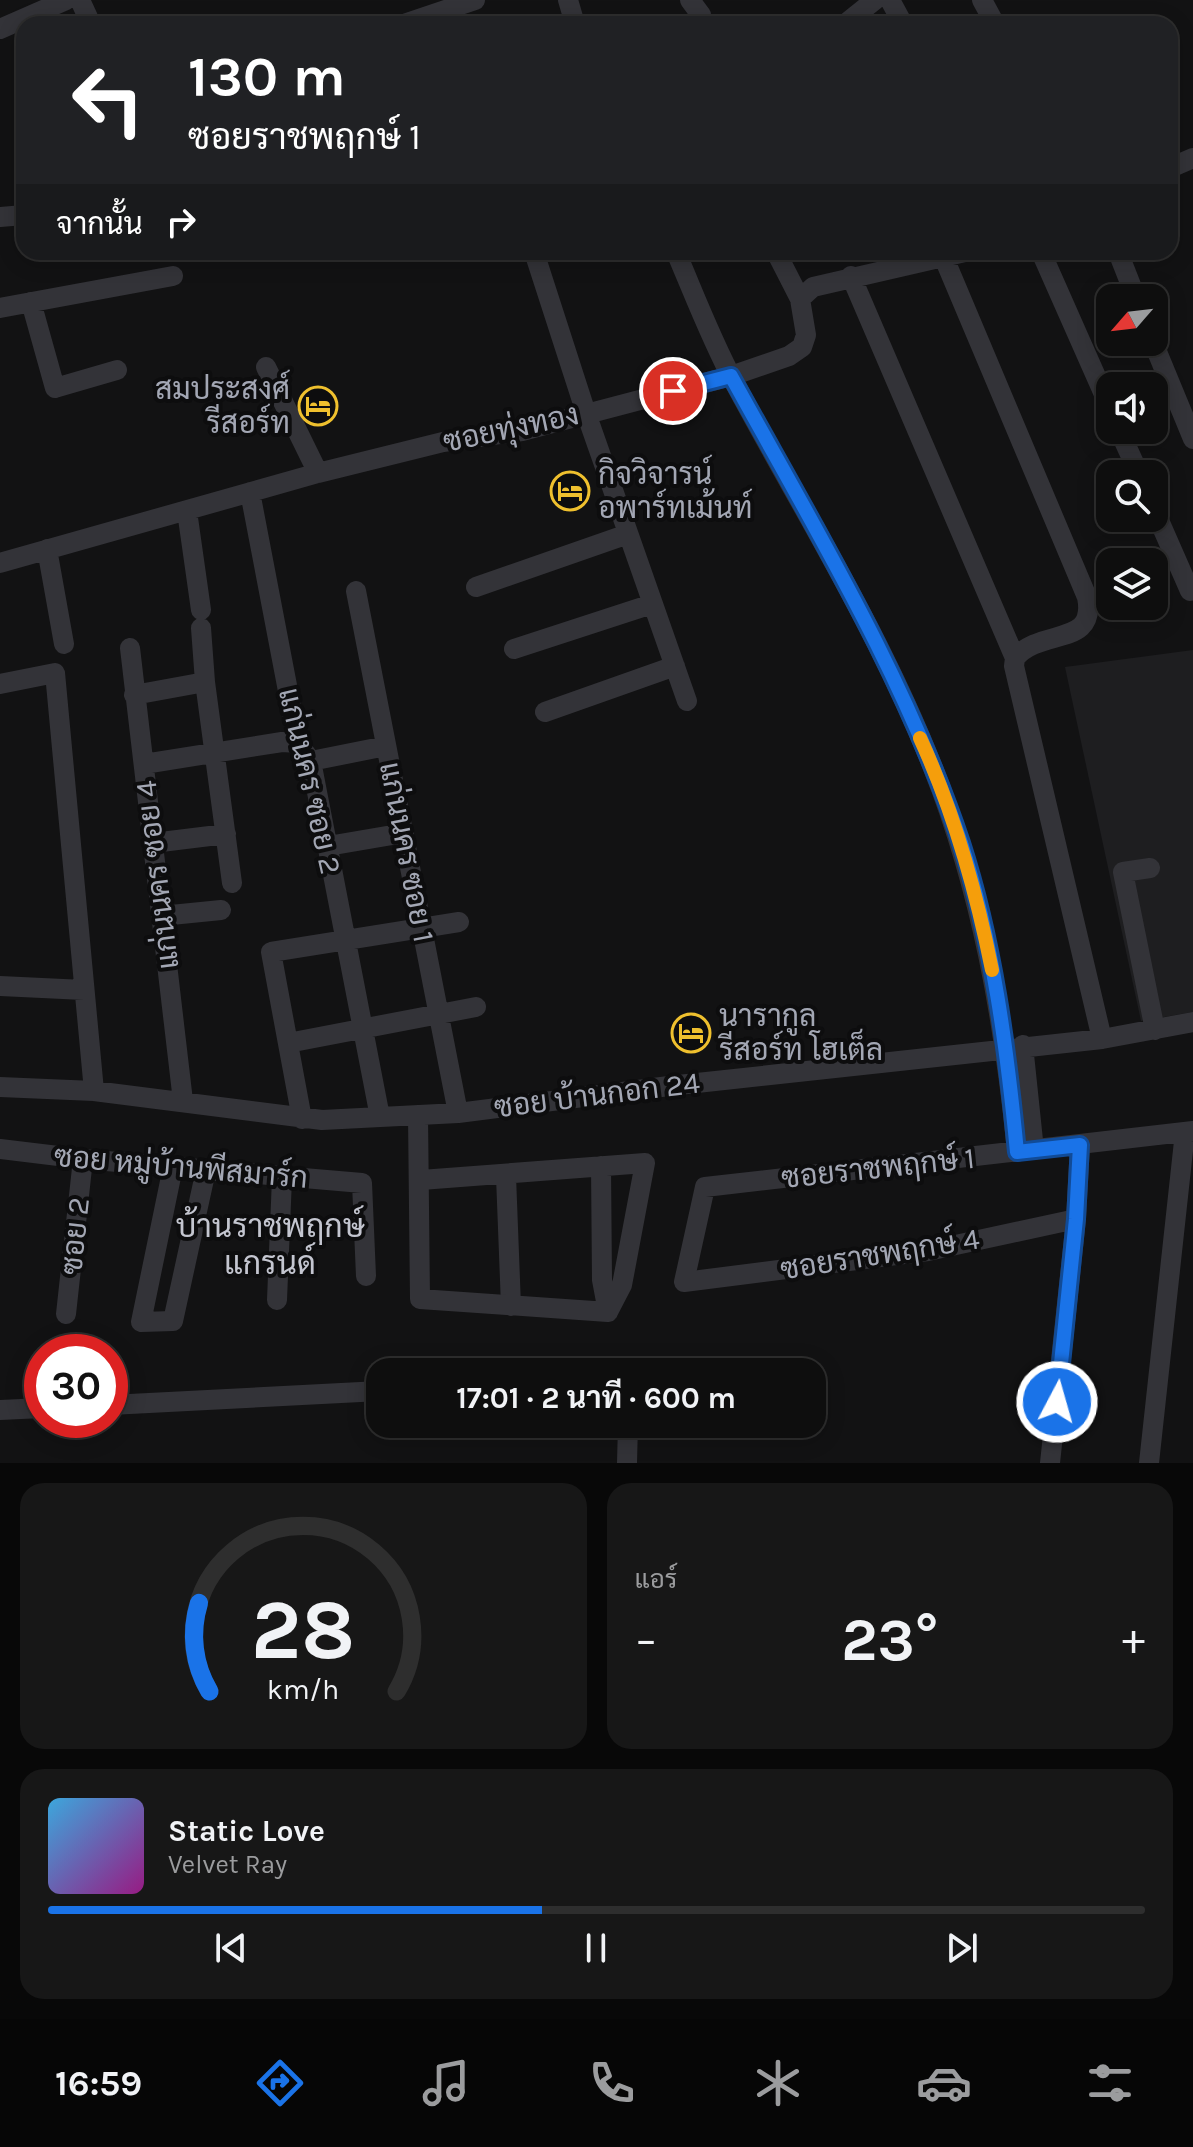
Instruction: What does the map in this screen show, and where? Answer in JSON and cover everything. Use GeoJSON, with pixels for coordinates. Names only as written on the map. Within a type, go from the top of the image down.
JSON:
{"type":"FeatureCollection","features":[{"type":"Feature","properties":{"kind":"street"},"geometry":{"type":"LineString","coordinates":[[30,16],[66,0]]}},
{"type":"Feature","properties":{"kind":"street"},"geometry":{"type":"LineString","coordinates":[[428,16],[475,0]]}},
{"type":"Feature","properties":{"kind":"street"},"geometry":{"type":"LineString","coordinates":[[855,16],[875,0]]}},
{"type":"Feature","properties":{"kind":"street"},"geometry":{"type":"LineString","coordinates":[[537,260],[586,413],[687,701]]}},
{"type":"Feature","properties":{"kind":"street"},"geometry":{"type":"LineString","coordinates":[[680,260],[731,376],[864,617],[933,766],[961,844],[1015,1047],[1026,1151]]}},
{"type":"Feature","properties":{"kind":"street"},"geometry":{"type":"LineString","coordinates":[[780,260],[800,299],[813,287],[896,260]]}},
{"type":"Feature","properties":{"kind":"street"},"geometry":{"type":"LineString","coordinates":[[945,260],[1087,597],[1091,614],[1077,630],[1030,645],[1015,658]]}},
{"type":"Feature","properties":{"kind":"street"},"geometry":{"type":"LineString","coordinates":[[1045,260],[1096,376]]}},
{"type":"Feature","properties":{"kind":"street"},"geometry":{"type":"LineString","coordinates":[[1121,260],[1131,284]]}},
{"type":"Feature","properties":{"kind":"street"},"geometry":{"type":"LineString","coordinates":[[0,308],[173,276]]}},
{"type":"Feature","properties":{"kind":"street"},"geometry":{"type":"LineString","coordinates":[[851,276],[1015,658],[1043,797],[1102,1039]]}},
{"type":"Feature","properties":{"kind":"street","name":"ซอยทุ่งทอง"},"geometry":{"type":"LineString","coordinates":[[0,563],[318,473],[443,442],[522,431],[731,376],[789,356],[802,347],[806,335],[800,299]]}},
{"type":"Feature","properties":{"kind":"street"},"geometry":{"type":"LineString","coordinates":[[31,302],[55,388],[117,370]]}},
{"type":"Feature","properties":{"kind":"street"},"geometry":{"type":"LineString","coordinates":[[1159,356],[1193,439]]}},
{"type":"Feature","properties":{"kind":"street"},"geometry":{"type":"LineString","coordinates":[[266,367],[318,473]]}},
{"type":"Feature","properties":{"kind":"street","name":"แก่นนคร ซอย 2"},"geometry":{"type":"LineString","coordinates":[[250,492],[298,743],[311,761],[380,1117]]}},
{"type":"Feature","properties":{"kind":"street"},"geometry":{"type":"LineString","coordinates":[[187,511],[201,619],[205,682],[232,883]]}},
{"type":"Feature","properties":{"kind":"street"},"geometry":{"type":"LineString","coordinates":[[1164,532],[1190,591]]}},
{"type":"Feature","properties":{"kind":"street"},"geometry":{"type":"LineString","coordinates":[[476,587],[628,534]]}},
{"type":"Feature","properties":{"kind":"street"},"geometry":{"type":"LineString","coordinates":[[47,549],[64,644]]}},
{"type":"Feature","properties":{"kind":"street","name":"แก่นนคร ซอย 1"},"geometry":{"type":"LineString","coordinates":[[356,591],[458,1113]]}},
{"type":"Feature","properties":{"kind":"street"},"geometry":{"type":"LineString","coordinates":[[514,649],[652,604]]}},
{"type":"Feature","properties":{"kind":"street","name":"แก่นนคร ซอย 4"},"geometry":{"type":"LineString","coordinates":[[130,648],[183,1101]]}},
{"type":"Feature","properties":{"kind":"street"},"geometry":{"type":"LineString","coordinates":[[545,712],[675,666]]}},
{"type":"Feature","properties":{"kind":"street"},"geometry":{"type":"LineString","coordinates":[[0,684],[55,673],[94,1091]]}},
{"type":"Feature","properties":{"kind":"street"},"geometry":{"type":"LineString","coordinates":[[134,695],[205,682]]}},
{"type":"Feature","properties":{"kind":"street"},"geometry":{"type":"LineString","coordinates":[[144,764],[215,751],[282,742],[298,743]]}},
{"type":"Feature","properties":{"kind":"street"},"geometry":{"type":"LineString","coordinates":[[311,761],[386,746]]}},
{"type":"Feature","properties":{"kind":"street"},"geometry":{"type":"LineString","coordinates":[[328,846],[404,833]]}},
{"type":"Feature","properties":{"kind":"street"},"geometry":{"type":"LineString","coordinates":[[153,843],[226,834]]}},
{"type":"Feature","properties":{"kind":"street"},"geometry":{"type":"LineString","coordinates":[[1150,868],[1123,872],[1155,1030]]}},
{"type":"Feature","properties":{"kind":"street"},"geometry":{"type":"LineString","coordinates":[[161,916],[221,910]]}},
{"type":"Feature","properties":{"kind":"street"},"geometry":{"type":"LineString","coordinates":[[302,1119],[271,952],[459,922]]}},
{"type":"Feature","properties":{"kind":"street"},"geometry":{"type":"LineString","coordinates":[[0,986],[84,990]]}},
{"type":"Feature","properties":{"kind":"street"},"geometry":{"type":"LineString","coordinates":[[288,1043],[476,1007]]}},
{"type":"Feature","properties":{"kind":"street","name":"ซอย บ้านกอก 24"},"geometry":{"type":"LineString","coordinates":[[0,1087],[94,1091],[302,1119],[458,1113],[1102,1039],[1193,1022]]}},
{"type":"Feature","properties":{"kind":"street"},"geometry":{"type":"LineString","coordinates":[[418,1115],[420,1299],[608,1312]]}},
{"type":"Feature","properties":{"kind":"street"},"geometry":{"type":"LineString","coordinates":[[1149,1463],[1189,1132]]}},
{"type":"Feature","properties":{"kind":"street","name":"ซอยราชพฤกษ์ 1"},"geometry":{"type":"LineString","coordinates":[[684,1282],[705,1187],[1189,1132]]}},
{"type":"Feature","properties":{"kind":"street"},"geometry":{"type":"LineString","coordinates":[[1050,1463],[1076,1219],[1080,1145]]}},
{"type":"Feature","properties":{"kind":"street","name":"ซอย หมู่บ้านพีสมาร์ก"},"geometry":{"type":"LineString","coordinates":[[0,1149],[282,1178],[362,1183],[366,1276]]}},
{"type":"Feature","properties":{"kind":"street","name":"ซอย 2"},"geometry":{"type":"LineString","coordinates":[[66,1314],[83,1159]]}},
{"type":"Feature","properties":{"kind":"street"},"geometry":{"type":"LineString","coordinates":[[421,1180],[506,1176],[645,1163],[622,1285],[608,1312]]}},
{"type":"Feature","properties":{"kind":"street"},"geometry":{"type":"LineString","coordinates":[[601,1166],[602,1280],[608,1312]]}},
{"type":"Feature","properties":{"kind":"street"},"geometry":{"type":"LineString","coordinates":[[173,1167],[141,1322],[173,1321],[206,1170]]}},
{"type":"Feature","properties":{"kind":"street"},"geometry":{"type":"LineString","coordinates":[[506,1176],[511,1306]]}},
{"type":"Feature","properties":{"kind":"street"},"geometry":{"type":"LineString","coordinates":[[277,1300],[282,1178]]}},
{"type":"Feature","properties":{"kind":"street","name":"ซอยราชพฤกษ์ 4"},"geometry":{"type":"LineString","coordinates":[[684,1282],[928,1251],[1076,1219]]}},
{"type":"Feature","properties":{"kind":"street"},"geometry":{"type":"LineString","coordinates":[[128,1404],[366,1392]]}},
{"type":"Feature","properties":{"kind":"street"},"geometry":{"type":"LineString","coordinates":[[0,1410],[24,1409]]}},
{"type":"Feature","properties":{"kind":"street"},"geometry":{"type":"LineString","coordinates":[[627,1463],[628,1438]]}},
{"type":"Feature","properties":{"kind":"shaded area"},"geometry":{"type":"Polygon","coordinates":[[[1193,650],[1193,1012],[1141,1021],[1065,667],[1193,650]]]}},
{"type":"Feature","properties":{"kind":"slow traffic"},"geometry":{"type":"LineString","coordinates":[[920,738],[961,844],[980,911],[992,970]]}},
{"type":"Feature","properties":{"kind":"place","name":"สมประสงศ์ รีสอร์ท"},"geometry":{"type":"Point","coordinates":[318,406]}},
{"type":"Feature","properties":{"kind":"place","name":"กิจวิจารน์ อพาร์ทเม้นท์"},"geometry":{"type":"Point","coordinates":[570,491]}},
{"type":"Feature","properties":{"kind":"place","name":"นารากูล รีสอร์ท โฮเต็ล"},"geometry":{"type":"Point","coordinates":[691,1033]}},
{"type":"Feature","properties":{"kind":"district","name":"บ้านราชพฤกษ์ แกรนด์"},"geometry":{"type":"Point","coordinates":[270,1244]}},
{"type":"Feature","properties":{"kind":"route"},"geometry":{"type":"LineString","coordinates":[[673,391],[731,376],[864,617],[933,766],[961,844],[980,911],[1007,1048],[1017,1152],[1080,1145],[1076,1219],[1057,1402]]}}]}
